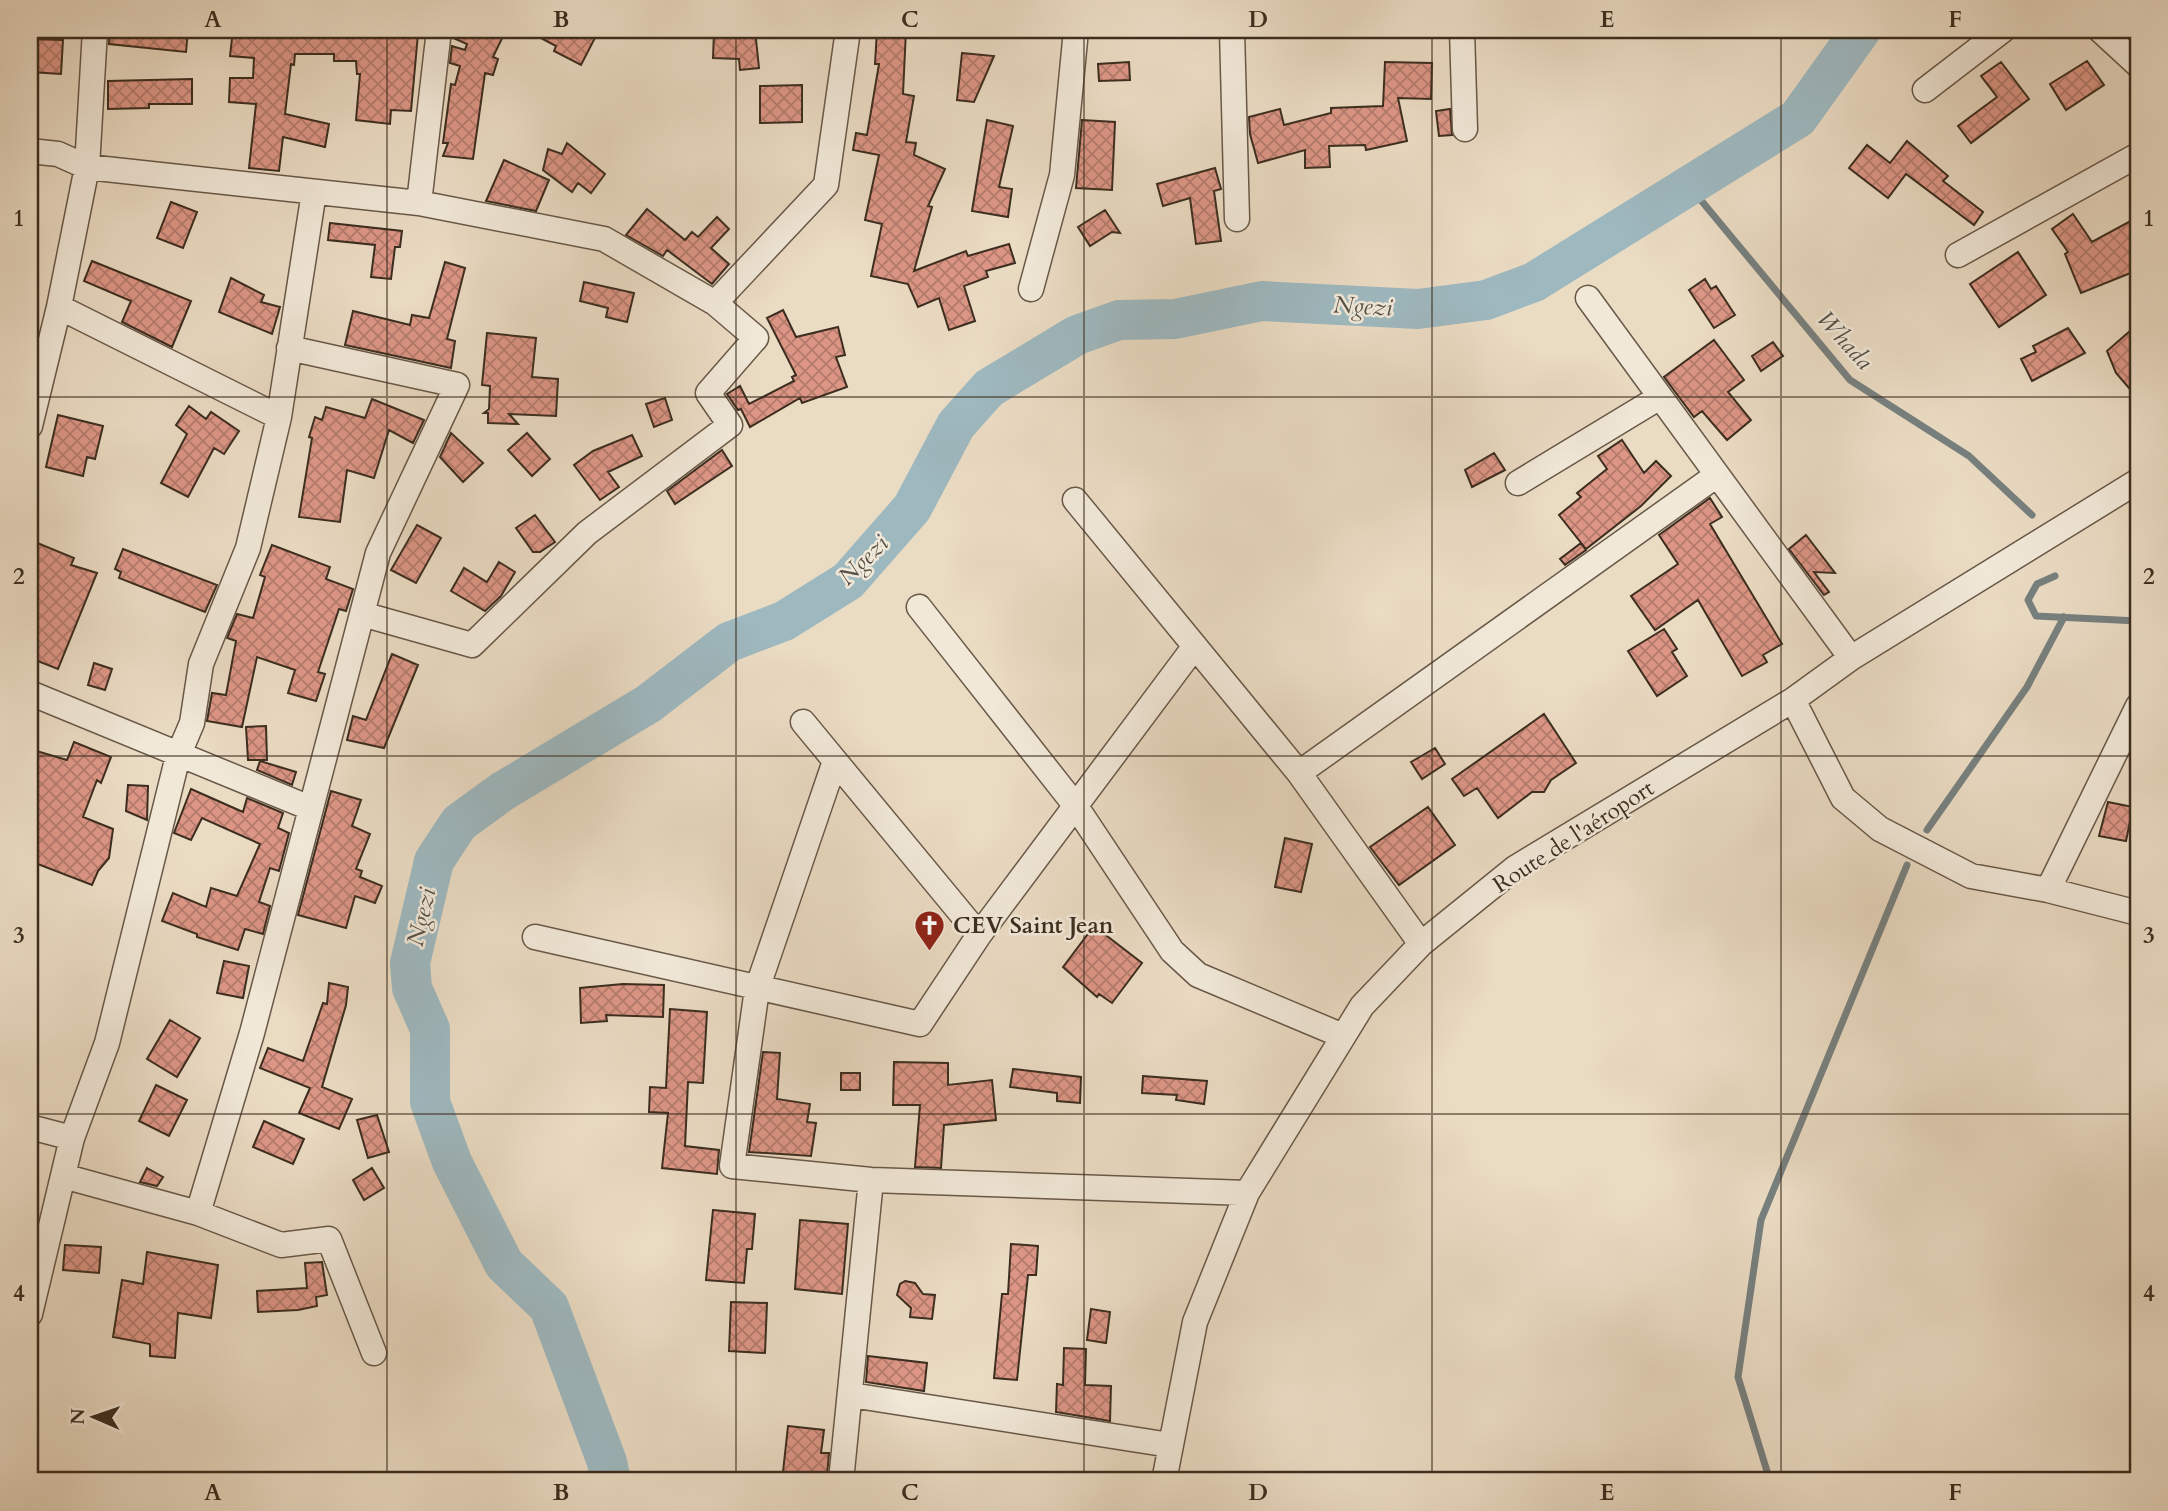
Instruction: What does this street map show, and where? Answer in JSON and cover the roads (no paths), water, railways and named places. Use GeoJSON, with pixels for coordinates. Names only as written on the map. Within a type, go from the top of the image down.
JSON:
{"type":"FeatureCollection","features":[{"type":"Feature","properties":{"kind":"street"},"geometry":{"type":"LineString","coordinates":[[30,426],[59,307],[87,167],[95,30]]}},
{"type":"Feature","properties":{"kind":"street"},"geometry":{"type":"LineString","coordinates":[[419,203],[439,30]]}},
{"type":"Feature","properties":{"kind":"street"},"geometry":{"type":"LineString","coordinates":[[715,303],[826,185],[848,30]]}},
{"type":"Feature","properties":{"kind":"street"},"geometry":{"type":"LineString","coordinates":[[1031,289],[1062,176],[1076,30]]}},
{"type":"Feature","properties":{"kind":"street"},"geometry":{"type":"LineString","coordinates":[[1232,30],[1237,219]]}},
{"type":"Feature","properties":{"kind":"street"},"geometry":{"type":"LineString","coordinates":[[1462,30],[1465,129]]}},
{"type":"Feature","properties":{"kind":"street"},"geometry":{"type":"LineString","coordinates":[[1925,90],[2003,30]]}},
{"type":"Feature","properties":{"kind":"street"},"geometry":{"type":"LineString","coordinates":[[2100,30],[2138,65]]}},
{"type":"Feature","properties":{"kind":"street"},"geometry":{"type":"LineString","coordinates":[[30,151],[58,154],[87,167],[419,203],[604,239],[715,303],[756,338],[708,393],[730,425],[587,533],[472,645],[362,614]]}},
{"type":"Feature","properties":{"kind":"street"},"geometry":{"type":"LineString","coordinates":[[1958,255],[2138,155]]}},
{"type":"Feature","properties":{"kind":"street"},"geometry":{"type":"LineString","coordinates":[[30,1314],[72,1138],[107,1043],[178,756],[192,723],[201,664],[248,548],[279,417],[314,192]]}},
{"type":"Feature","properties":{"kind":"street"},"geometry":{"type":"LineString","coordinates":[[1588,298],[1851,658]]}},
{"type":"Feature","properties":{"kind":"street"},"geometry":{"type":"LineString","coordinates":[[59,307],[279,417]]}},
{"type":"Feature","properties":{"kind":"street"},"geometry":{"type":"LineString","coordinates":[[198,1213],[252,1033],[378,553],[457,385],[289,348]]}},
{"type":"Feature","properties":{"kind":"street"},"geometry":{"type":"LineString","coordinates":[[1518,483],[1660,397]]}},
{"type":"Feature","properties":{"kind":"street"},"geometry":{"type":"LineString","coordinates":[[1299,774],[1717,475]]}},
{"type":"Feature","properties":{"kind":"street","name":"Route de l'aéroport"},"geometry":{"type":"LineString","coordinates":[[1164,1481],[1195,1322],[1247,1193],[1363,1006],[1421,943],[1515,868],[1793,699],[1851,658],[2138,481]]}},
{"type":"Feature","properties":{"kind":"street"},"geometry":{"type":"LineString","coordinates":[[1075,500],[1299,774],[1421,943]]}},
{"type":"Feature","properties":{"kind":"street"},"geometry":{"type":"LineString","coordinates":[[919,607],[1075,805],[1172,951],[1198,975],[1343,1036]]}},
{"type":"Feature","properties":{"kind":"street"},"geometry":{"type":"LineString","coordinates":[[535,937],[920,1024],[979,935],[1195,646]]}},
{"type":"Feature","properties":{"kind":"street"},"geometry":{"type":"LineString","coordinates":[[30,693],[310,808]]}},
{"type":"Feature","properties":{"kind":"street"},"geometry":{"type":"LineString","coordinates":[[1793,699],[1843,799],[1881,829],[1970,876],[2048,890],[2138,914]]}},
{"type":"Feature","properties":{"kind":"street"},"geometry":{"type":"LineString","coordinates":[[2048,890],[2138,706]]}},
{"type":"Feature","properties":{"kind":"street"},"geometry":{"type":"LineString","coordinates":[[803,722],[979,935]]}},
{"type":"Feature","properties":{"kind":"street"},"geometry":{"type":"LineString","coordinates":[[835,761],[757,989],[732,1166],[872,1180],[1247,1193]]}},
{"type":"Feature","properties":{"kind":"street"},"geometry":{"type":"LineString","coordinates":[[30,1127],[72,1138]]}},
{"type":"Feature","properties":{"kind":"street"},"geometry":{"type":"LineString","coordinates":[[63,1176],[198,1213],[281,1245],[329,1239],[374,1353]]}},
{"type":"Feature","properties":{"kind":"street"},"geometry":{"type":"LineString","coordinates":[[841,1481],[872,1180]]}},
{"type":"Feature","properties":{"kind":"street"},"geometry":{"type":"LineString","coordinates":[[850,1395],[1171,1445]]}},
{"type":"Feature","properties":{"kind":"waterway","name":"Ngezi"},"geometry":{"type":"LineString","coordinates":[[611,1481],[607,1462],[549,1307],[504,1264],[452,1162],[430,1102],[430,1029],[412,988],[410,963],[434,861],[459,823],[503,791],[648,704],[729,642],[784,621],[848,581],[912,508],[956,425],[989,388],[1077,335],[1119,320],[1175,319],[1262,301],[1418,309],[1486,300],[1534,282],[1798,118],[1861,30]]}},
{"type":"Feature","properties":{"kind":"waterway","name":"Whada"},"geometry":{"type":"LineString","coordinates":[[1690,187],[1850,380],[1969,456],[2032,515]]}},
{"type":"Feature","properties":{"kind":"waterway","name":"Whada"},"geometry":{"type":"LineString","coordinates":[[2055,576],[2037,584],[2028,600],[2036,616],[2138,621]]}},
{"type":"Feature","properties":{"kind":"waterway"},"geometry":{"type":"LineString","coordinates":[[1927,830],[2027,687],[2064,617]]}},
{"type":"Feature","properties":{"kind":"waterway"},"geometry":{"type":"LineString","coordinates":[[1770,1481],[1738,1377],[1761,1220],[1907,865]]}},
{"type":"Feature","properties":{"kind":"place","name":"CEV Saint Jean"},"geometry":{"type":"Point","coordinates":[930,952]}}]}
